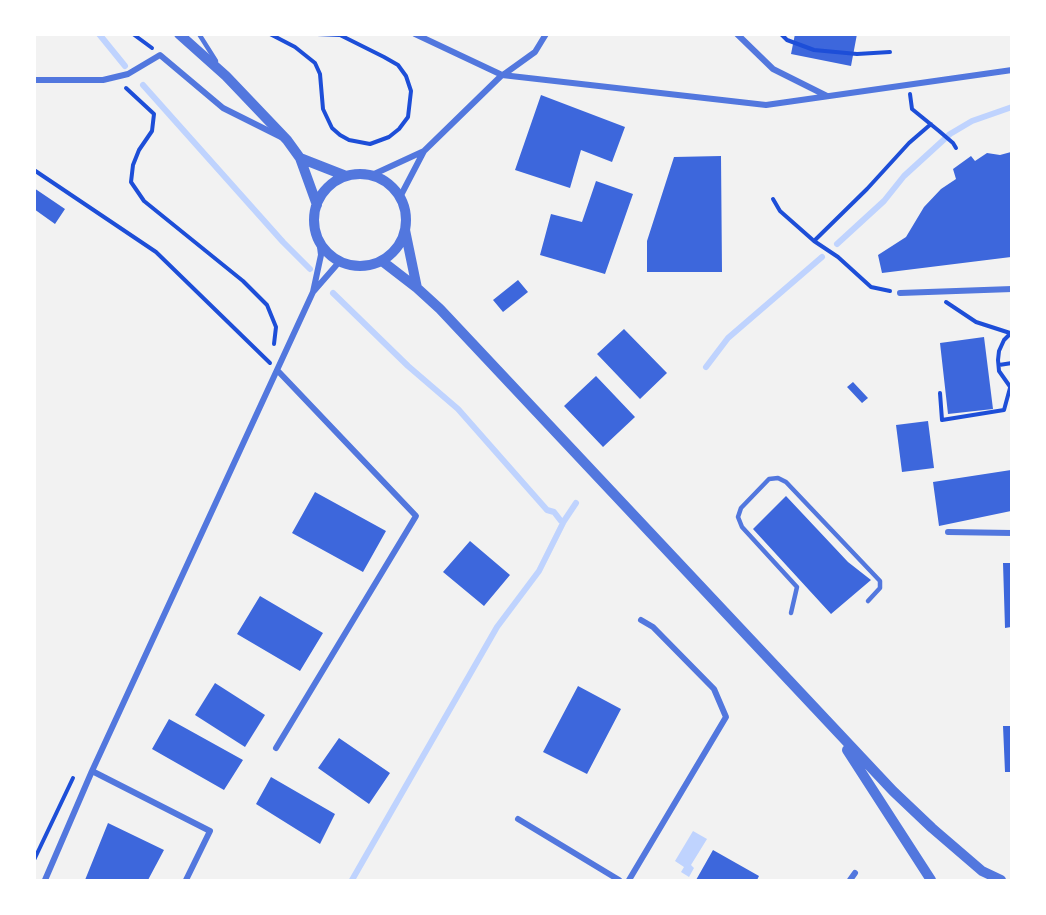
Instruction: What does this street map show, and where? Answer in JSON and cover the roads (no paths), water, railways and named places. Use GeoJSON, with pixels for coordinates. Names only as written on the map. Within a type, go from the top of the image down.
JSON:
{"type":"FeatureCollection","features":[{"type":"Feature","properties":{"kind":"street"},"geometry":{"type":"LineString","coordinates":[[179,34],[226,76],[286,140],[300,158],[317,205]]}},
{"type":"Feature","properties":{"kind":"street"},"geometry":{"type":"LineString","coordinates":[[415,34],[502,75],[766,105],[1011,70]]}},
{"type":"Feature","properties":{"kind":"street"},"geometry":{"type":"LineString","coordinates":[[400,196],[424,151],[502,75],[535,52],[546,34]]}},
{"type":"Feature","properties":{"kind":"street"},"geometry":{"type":"LineString","coordinates":[[737,34],[773,69],[828,96]]}},
{"type":"Feature","properties":{"kind":"street"},"geometry":{"type":"LineString","coordinates":[[34,80],[103,80],[128,74],[160,55],[223,108],[286,140]]}},
{"type":"Feature","properties":{"kind":"street"},"geometry":{"type":"LineString","coordinates":[[372,175],[424,151]]}},
{"type":"Feature","properties":{"kind":"street"},"geometry":{"type":"LineString","coordinates":[[300,158],[346,176]]}},
{"type":"Feature","properties":{"kind":"street"},"geometry":{"type":"LineString","coordinates":[[45,880],[92,771],[313,292],[321,255],[314,216],[317,205],[328,187],[346,176],[359,174],[372,175],[393,187],[405,207],[405,230],[417,288]]}},
{"type":"Feature","properties":{"kind":"street"},"geometry":{"type":"LineString","coordinates":[[319,239],[324,248],[340,261],[361,266],[382,261],[397,247],[405,230]]}},
{"type":"Feature","properties":{"kind":"street"},"geometry":{"type":"LineString","coordinates":[[313,292],[340,261]]}},
{"type":"Feature","properties":{"kind":"street"},"geometry":{"type":"LineString","coordinates":[[382,261],[440,309],[893,791],[982,871],[1001,880]]}},
{"type":"Feature","properties":{"kind":"street"},"geometry":{"type":"LineString","coordinates":[[900,292],[1011,290]]}},
{"type":"Feature","properties":{"kind":"street"},"geometry":{"type":"LineString","coordinates":[[276,748],[417,516],[278,371]]}},
{"type":"Feature","properties":{"kind":"street"},"geometry":{"type":"LineString","coordinates":[[948,532],[1011,532]]}},
{"type":"Feature","properties":{"kind":"street"},"geometry":{"type":"LineString","coordinates":[[629,880],[726,717],[714,689],[653,627],[641,620]]}},
{"type":"Feature","properties":{"kind":"street"},"geometry":{"type":"LineString","coordinates":[[830,725],[931,880]]}},
{"type":"Feature","properties":{"kind":"street"},"geometry":{"type":"LineString","coordinates":[[92,771],[210,831],[186,880]]}},
{"type":"Feature","properties":{"kind":"street"},"geometry":{"type":"LineString","coordinates":[[518,819],[619,880]]}},
{"type":"Feature","properties":{"kind":"street"},"geometry":{"type":"LineString","coordinates":[[850,880],[855,873]]}},
{"type":"Feature","properties":{"kind":"lane"},"geometry":{"type":"LineString","coordinates":[[199,34],[226,76]]}},
{"type":"Feature","properties":{"kind":"lane"},"geometry":{"type":"LineString","coordinates":[[791,613],[797,587],[742,527],[738,517],[741,508],[770,479],[778,478],[786,482],[880,581],[880,588],[868,600]]}},
{"type":"Feature","properties":{"kind":"water"},"geometry":{"type":"Polygon","coordinates":[[[693,831],[707,839],[691,865],[694,868],[689,877],[681,872],[684,867],[675,861],[693,831]]]}},
{"type":"Feature","properties":{"kind":"waterway"},"geometry":{"type":"LineString","coordinates":[[99,34],[125,66]]}},
{"type":"Feature","properties":{"kind":"waterway"},"geometry":{"type":"LineString","coordinates":[[143,85],[283,242],[310,269]]}},
{"type":"Feature","properties":{"kind":"waterway"},"geometry":{"type":"LineString","coordinates":[[837,244],[884,201],[904,176],[950,134],[972,121],[1012,107]]}},
{"type":"Feature","properties":{"kind":"waterway"},"geometry":{"type":"LineString","coordinates":[[706,367],[728,338],[822,257]]}},
{"type":"Feature","properties":{"kind":"waterway"},"geometry":{"type":"LineString","coordinates":[[333,293],[408,366],[458,409],[547,510],[554,512],[561,521],[564,521]]}},
{"type":"Feature","properties":{"kind":"waterway"},"geometry":{"type":"LineString","coordinates":[[352,880],[497,627],[539,571],[564,521],[576,503]]}}]}
